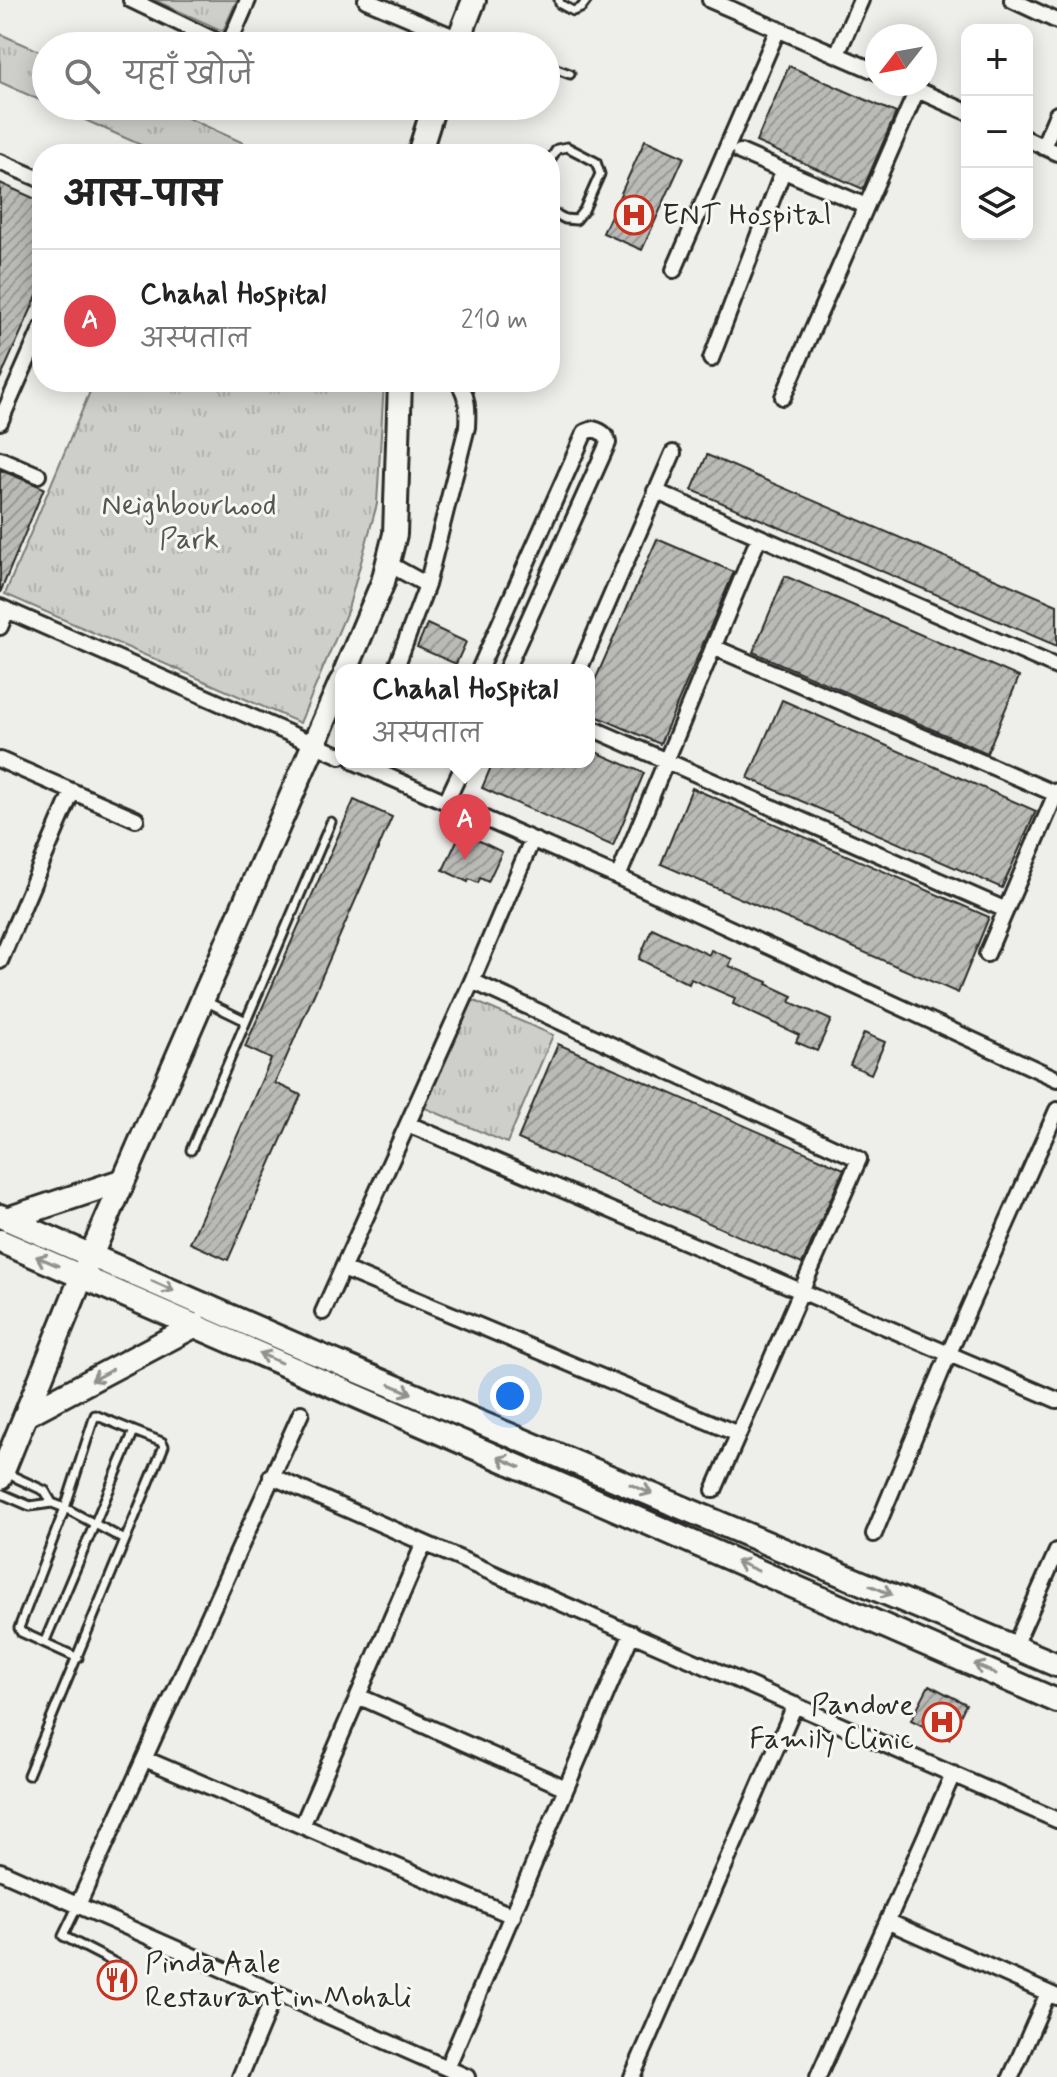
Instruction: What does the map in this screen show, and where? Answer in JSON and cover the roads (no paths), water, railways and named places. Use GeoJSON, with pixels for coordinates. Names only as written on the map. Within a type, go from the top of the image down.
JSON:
{"type":"FeatureCollection","features":[{"type":"Feature","properties":{"kind":"main road"},"geometry":{"type":"LineString","coordinates":[[462,32],[474,0]]}},
{"type":"Feature","properties":{"kind":"main road"},"geometry":{"type":"LineString","coordinates":[[422,144],[430,120]]}},
{"type":"Feature","properties":{"kind":"main road"},"geometry":{"type":"LineString","coordinates":[[348,664],[389,564],[395,534],[400,392]]}},
{"type":"Feature","properties":{"kind":"main road"},"geometry":{"type":"LineString","coordinates":[[1,1481],[82,1276],[335,697]]}},
{"type":"Feature","properties":{"kind":"main road"},"geometry":{"type":"LineString","coordinates":[[4,1217],[124,1180]]}},
{"type":"Feature","properties":{"kind":"main road"},"geometry":{"type":"LineString","coordinates":[[4,1217],[310,1351],[1057,1665]]}},
{"type":"Feature","properties":{"kind":"main road"},"geometry":{"type":"LineString","coordinates":[[0,1241],[1057,1701]]}},
{"type":"Feature","properties":{"kind":"main road"},"geometry":{"type":"LineString","coordinates":[[26,1415],[196,1325]]}},
{"type":"Feature","properties":{"kind":"street"},"geometry":{"type":"LineString","coordinates":[[131,0],[198,32]]}},
{"type":"Feature","properties":{"kind":"street"},"geometry":{"type":"LineString","coordinates":[[234,32],[248,0]]}},
{"type":"Feature","properties":{"kind":"street"},"geometry":{"type":"LineString","coordinates":[[366,0],[442,32]]}},
{"type":"Feature","properties":{"kind":"street"},"geometry":{"type":"LineString","coordinates":[[710,0],[865,67]]}},
{"type":"Feature","properties":{"kind":"street"},"geometry":{"type":"LineString","coordinates":[[837,54],[861,0]]}},
{"type":"Feature","properties":{"kind":"street"},"geometry":{"type":"LineString","coordinates":[[1012,0],[1057,21]]}},
{"type":"Feature","properties":{"kind":"street"},"geometry":{"type":"LineString","coordinates":[[674,270],[778,29]]}},
{"type":"Feature","properties":{"kind":"street"},"geometry":{"type":"LineString","coordinates":[[783,397],[866,206],[907,96]]}},
{"type":"Feature","properties":{"kind":"street"},"geometry":{"type":"LineString","coordinates":[[931,96],[961,109]]}},
{"type":"Feature","properties":{"kind":"street"},"geometry":{"type":"LineString","coordinates":[[1050,150],[1057,114]]}},
{"type":"Feature","properties":{"kind":"street"},"geometry":{"type":"LineString","coordinates":[[740,152],[866,206]]}},
{"type":"Feature","properties":{"kind":"street"},"geometry":{"type":"LineString","coordinates":[[0,162],[32,176]]}},
{"type":"Feature","properties":{"kind":"street"},"geometry":{"type":"LineString","coordinates":[[711,359],[783,171]]}},
{"type":"Feature","properties":{"kind":"street"},"geometry":{"type":"LineString","coordinates":[[0,422],[32,350]]}},
{"type":"Feature","properties":{"kind":"street"},"geometry":{"type":"LineString","coordinates":[[397,664],[427,585],[467,427],[468,406],[464,392]]}},
{"type":"Feature","properties":{"kind":"street"},"geometry":{"type":"LineString","coordinates":[[482,664],[585,432],[593,429],[600,431],[608,443],[509,664]]}},
{"type":"Feature","properties":{"kind":"street"},"geometry":{"type":"LineString","coordinates":[[582,664],[673,453]]}},
{"type":"Feature","properties":{"kind":"street"},"geometry":{"type":"LineString","coordinates":[[0,459],[38,475]]}},
{"type":"Feature","properties":{"kind":"street"},"geometry":{"type":"LineString","coordinates":[[655,491],[1057,667]]}},
{"type":"Feature","properties":{"kind":"street"},"geometry":{"type":"LineString","coordinates":[[618,877],[759,537]]}},
{"type":"Feature","properties":{"kind":"street"},"geometry":{"type":"LineString","coordinates":[[389,564],[427,585]]}},
{"type":"Feature","properties":{"kind":"street"},"geometry":{"type":"LineString","coordinates":[[0,627],[4,608],[335,753]]}},
{"type":"Feature","properties":{"kind":"street"},"geometry":{"type":"LineString","coordinates":[[713,647],[1056,793],[987,954]]}},
{"type":"Feature","properties":{"kind":"street"},"geometry":{"type":"LineString","coordinates":[[595,730],[1006,910]]}},
{"type":"Feature","properties":{"kind":"street"},"geometry":{"type":"LineString","coordinates":[[0,760],[136,819]]}},
{"type":"Feature","properties":{"kind":"street"},"geometry":{"type":"LineString","coordinates":[[369,768],[618,877],[1057,1079]]}},
{"type":"Feature","properties":{"kind":"street"},"geometry":{"type":"LineString","coordinates":[[446,802],[459,768]]}},
{"type":"Feature","properties":{"kind":"street"},"geometry":{"type":"LineString","coordinates":[[0,961],[72,792]]}},
{"type":"Feature","properties":{"kind":"street"},"geometry":{"type":"LineString","coordinates":[[323,1312],[532,840]]}},
{"type":"Feature","properties":{"kind":"street"},"geometry":{"type":"LineString","coordinates":[[472,981],[859,1159],[714,1490]]}},
{"type":"Feature","properties":{"kind":"street"},"geometry":{"type":"LineString","coordinates":[[874,1534],[949,1353],[1057,1110]]}},
{"type":"Feature","properties":{"kind":"street"},"geometry":{"type":"LineString","coordinates":[[408,1124],[1057,1400]]}},
{"type":"Feature","properties":{"kind":"street"},"geometry":{"type":"LineString","coordinates":[[343,1269],[738,1434]]}},
{"type":"Feature","properties":{"kind":"street"},"geometry":{"type":"LineString","coordinates":[[78,1905],[301,1413]]}},
{"type":"Feature","properties":{"kind":"street"},"geometry":{"type":"LineString","coordinates":[[271,1476],[1057,1820]]}},
{"type":"Feature","properties":{"kind":"street"},"geometry":{"type":"LineString","coordinates":[[302,1826],[424,1543]]}},
{"type":"Feature","properties":{"kind":"street"},"geometry":{"type":"LineString","coordinates":[[1020,1634],[1054,1570],[1057,1551]]}},
{"type":"Feature","properties":{"kind":"street"},"geometry":{"type":"LineString","coordinates":[[447,2068],[632,1633]]}},
{"type":"Feature","properties":{"kind":"street"},"geometry":{"type":"LineString","coordinates":[[358,1696],[566,1788]]}},
{"type":"Feature","properties":{"kind":"street"},"geometry":{"type":"LineString","coordinates":[[632,2077],[795,1705]]}},
{"type":"Feature","properties":{"kind":"street"},"geometry":{"type":"LineString","coordinates":[[145,1759],[513,1916]]}},
{"type":"Feature","properties":{"kind":"street"},"geometry":{"type":"LineString","coordinates":[[824,2075],[953,1774]]}},
{"type":"Feature","properties":{"kind":"street"},"geometry":{"type":"LineString","coordinates":[[0,1871],[467,2077]]}},
{"type":"Feature","properties":{"kind":"street"},"geometry":{"type":"LineString","coordinates":[[889,1922],[1052,1995],[1011,2077]]}},
{"type":"Feature","properties":{"kind":"street"},"geometry":{"type":"LineString","coordinates":[[240,2077],[275,1993]]}},
{"type":"Feature","properties":{"kind":"lane"},"geometry":{"type":"LineString","coordinates":[[559,0],[560,4],[573,11],[581,8],[587,0]]}},
{"type":"Feature","properties":{"kind":"lane"},"geometry":{"type":"LineString","coordinates":[[560,70],[570,74]]}},
{"type":"Feature","properties":{"kind":"lane"},"geometry":{"type":"LineString","coordinates":[[560,148],[567,147],[596,162],[600,174],[584,210],[576,220],[560,216]]}},
{"type":"Feature","properties":{"kind":"lane"},"geometry":{"type":"LineString","coordinates":[[191,1150],[331,822]]}},
{"type":"Feature","properties":{"kind":"lane"},"geometry":{"type":"LineString","coordinates":[[203,1000],[246,1021]]}},
{"type":"Feature","properties":{"kind":"lane"},"geometry":{"type":"LineString","coordinates":[[28,1775],[78,1658],[164,1446],[162,1442],[95,1415],[65,1508],[19,1628],[21,1632],[78,1658]]}},
{"type":"Feature","properties":{"kind":"lane"},"geometry":{"type":"LineString","coordinates":[[45,1641],[134,1431]]}},
{"type":"Feature","properties":{"kind":"lane"},"geometry":{"type":"LineString","coordinates":[[1,1481],[45,1491],[52,1503]]}},
{"type":"Feature","properties":{"kind":"lane"},"geometry":{"type":"LineString","coordinates":[[1,1481],[30,1506],[52,1503],[95,1522],[125,1540]]}},
{"type":"Feature","properties":{"kind":"lane"},"geometry":{"type":"LineString","coordinates":[[78,1905],[63,1936],[127,1969]]}},
{"type":"Feature","properties":{"kind":"place","name":"ENT Hospital"},"geometry":{"type":"Point","coordinates":[634,215]}},
{"type":"Feature","properties":{"kind":"place","name":"Chahal Hospital"},"geometry":{"type":"Point","coordinates":[465,860]}},
{"type":"Feature","properties":{"kind":"place","name":"Pandove Family Clinic"},"geometry":{"type":"Point","coordinates":[942,1722]}},
{"type":"Feature","properties":{"kind":"place","name":"Pinda Aale Restaurant in Mohali"},"geometry":{"type":"Point","coordinates":[117,1980]}},
{"type":"Feature","properties":{"kind":"park label","name":"Neighbourhood Park"},"geometry":{"type":"Point","coordinates":[189,522]}}]}
